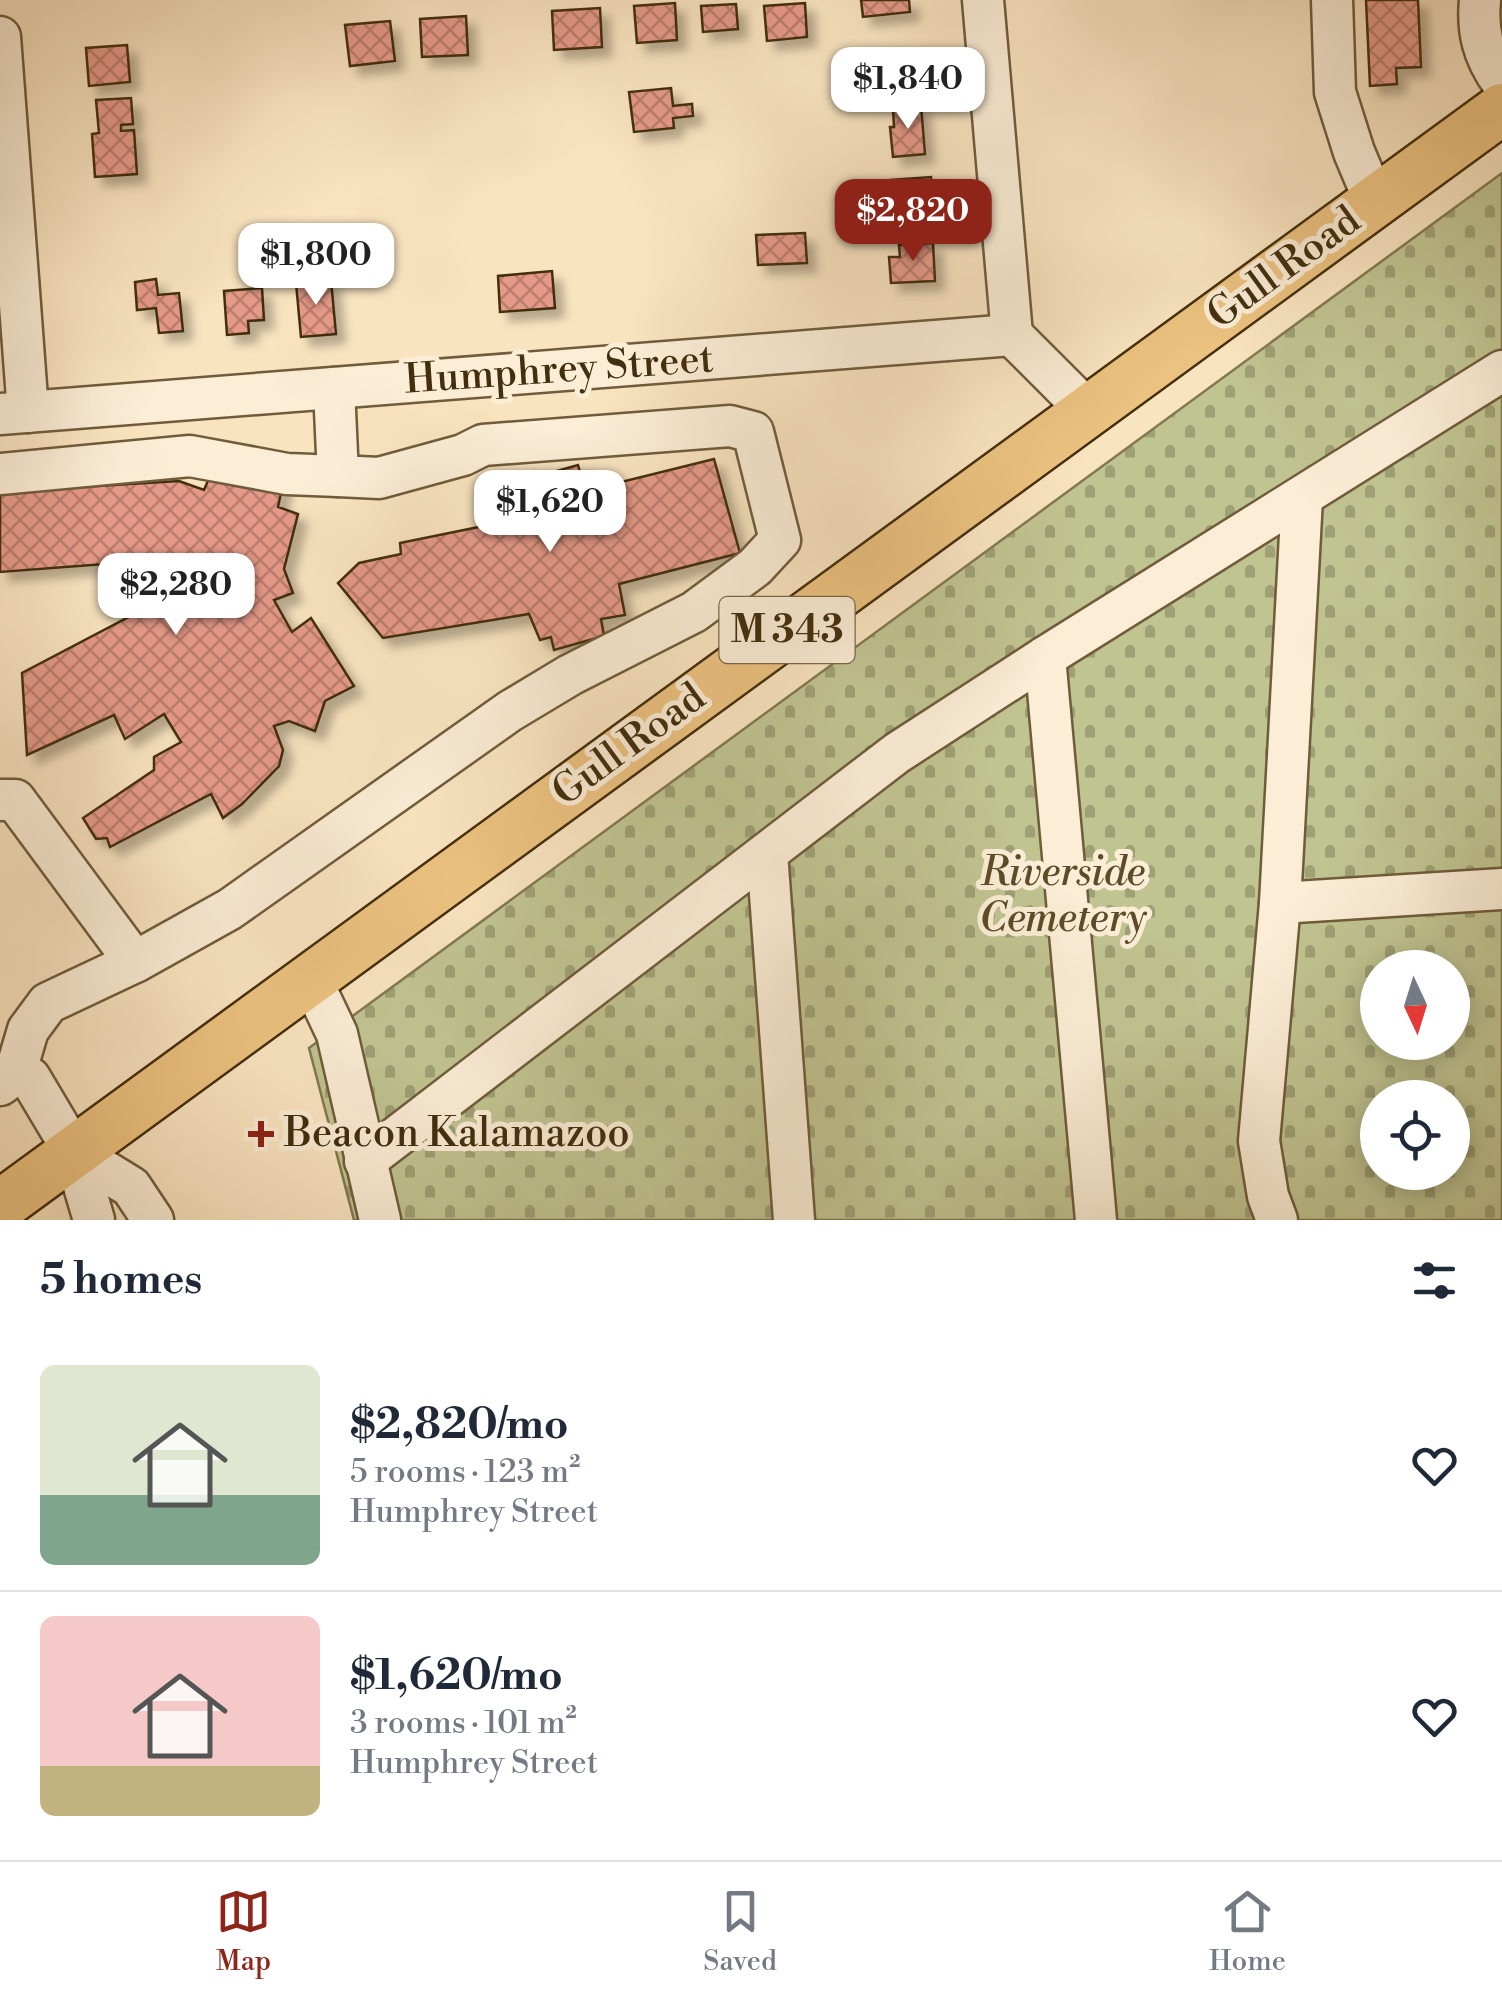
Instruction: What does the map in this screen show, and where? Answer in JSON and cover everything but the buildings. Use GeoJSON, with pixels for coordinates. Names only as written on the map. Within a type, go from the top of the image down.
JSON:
{"type":"FeatureCollection","features":[{"type":"Feature","properties":{"kind":"main road","name":"Gull Road"},"geometry":{"type":"LineString","coordinates":[[0,1206],[1502,109]]}},
{"type":"Feature","properties":{"kind":"street"},"geometry":{"type":"LineString","coordinates":[[983,0],[1012,335],[1087,410]]}},
{"type":"Feature","properties":{"kind":"street"},"geometry":{"type":"LineString","coordinates":[[1332,0],[1335,92],[1375,202]]}},
{"type":"Feature","properties":{"kind":"street"},"geometry":{"type":"LineString","coordinates":[[1480,0],[1477,26],[1489,63],[1502,82]]}},
{"type":"Feature","properties":{"kind":"street"},"geometry":{"type":"LineString","coordinates":[[0,37],[14,413]]}},
{"type":"Feature","properties":{"kind":"street","name":"Humphrey Street"},"geometry":{"type":"LineString","coordinates":[[14,413],[1012,335]]}},
{"type":"Feature","properties":{"kind":"street"},"geometry":{"type":"LineString","coordinates":[[365,1161],[897,753],[1502,372]]}},
{"type":"Feature","properties":{"kind":"street"},"geometry":{"type":"LineString","coordinates":[[334,388],[338,476]]}},
{"type":"Feature","properties":{"kind":"street"},"geometry":{"type":"LineString","coordinates":[[0,474],[190,456],[287,474],[379,478],[483,445],[730,426],[752,432],[780,540],[755,567],[694,612],[570,675],[510,711],[230,909],[135,962],[48,1003],[9,1065],[30,1078],[74,1152],[94,1220]]}},
{"type":"Feature","properties":{"kind":"street"},"geometry":{"type":"LineString","coordinates":[[1277,1220],[1268,1196],[1259,1141],[1280,903],[1302,498]]}},
{"type":"Feature","properties":{"kind":"street"},"geometry":{"type":"LineString","coordinates":[[1045,657],[1096,1220]]}},
{"type":"Feature","properties":{"kind":"street"},"geometry":{"type":"LineString","coordinates":[[0,800],[14,800],[135,962]]}},
{"type":"Feature","properties":{"kind":"street"},"geometry":{"type":"LineString","coordinates":[[767,853],[794,1220]]}},
{"type":"Feature","properties":{"kind":"street"},"geometry":{"type":"LineString","coordinates":[[1280,903],[1502,888]]}},
{"type":"Feature","properties":{"kind":"street"},"geometry":{"type":"LineString","coordinates":[[310,979],[337,1034],[380,1220]]}},
{"type":"Feature","properties":{"kind":"street"},"geometry":{"type":"LineString","coordinates":[[74,1152],[131,1188],[153,1220]]}},
{"type":"Feature","properties":{"kind":"green space","name":"Riverside Cemetery"},"geometry":{"type":"Polygon","coordinates":[[[1502,173],[1502,1220],[354,1220],[309,1048],[1502,173]]]}},
{"type":"Feature","properties":{"kind":"place","name":"Beacon Kalamazoo"},"geometry":{"type":"Point","coordinates":[261,1134]}}]}
